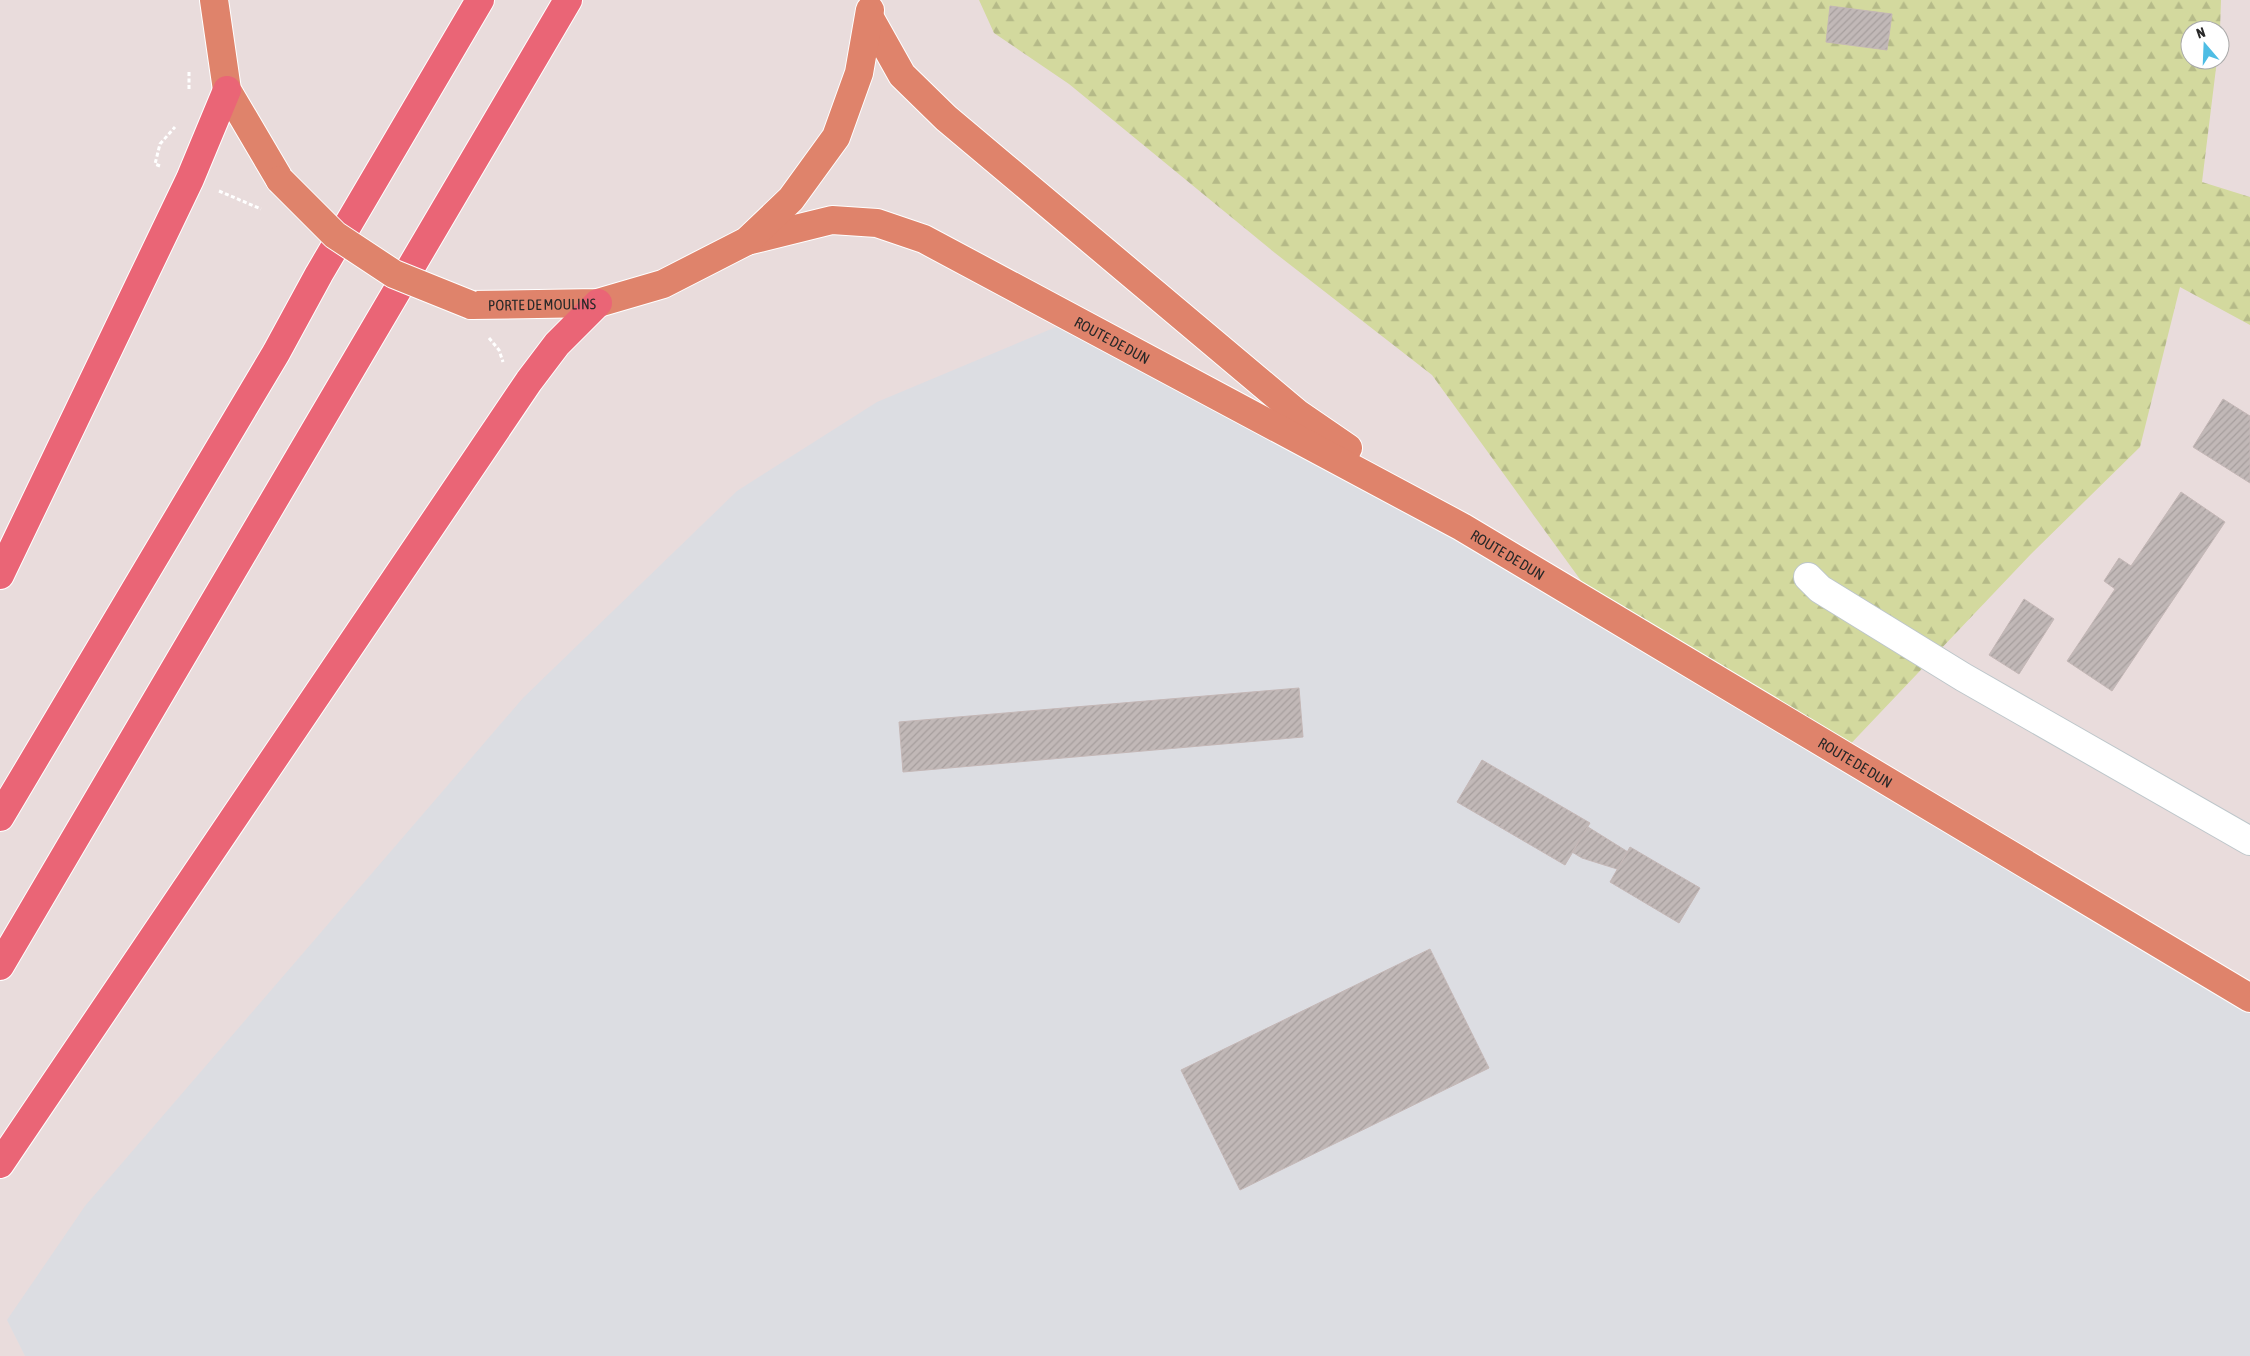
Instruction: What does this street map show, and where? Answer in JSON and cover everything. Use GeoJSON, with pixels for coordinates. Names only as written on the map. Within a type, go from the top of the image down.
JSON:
{"type":"FeatureCollection","features":[{"type":"Feature","properties":{"kind":"highway"},"geometry":{"type":"LineString","coordinates":[[0,817],[276,353],[319,274],[480,0]]}},
{"type":"Feature","properties":{"kind":"highway"},"geometry":{"type":"LineString","coordinates":[[0,966],[568,0]]}},
{"type":"Feature","properties":{"kind":"highway"},"geometry":{"type":"LineString","coordinates":[[0,575],[190,179],[227,90]]}},
{"type":"Feature","properties":{"kind":"highway"},"geometry":{"type":"LineString","coordinates":[[0,1164],[529,381],[556,344],[598,303]]}},
{"type":"Feature","properties":{"kind":"main road","name":"PORTE DE MOULINS"},"geometry":{"type":"LineString","coordinates":[[214,0],[227,90],[280,180],[335,235],[394,274],[471,305],[598,303],[663,284],[747,242],[791,199],[836,137],[859,73],[870,9]]}},
{"type":"Feature","properties":{"kind":"main road","name":"ROUTE DE DUN"},"geometry":{"type":"LineString","coordinates":[[870,9],[902,75],[946,118],[1297,413],[1462,527]]}},
{"type":"Feature","properties":{"kind":"main road","name":"ROUTE DE DUN"},"geometry":{"type":"LineString","coordinates":[[747,242],[832,220],[877,223],[924,239],[1462,527],[2250,998]]}},
{"type":"Feature","properties":{"kind":"street"},"geometry":{"type":"LineString","coordinates":[[1808,577],[1820,589],[1962,677],[2250,841]]}},
{"type":"Feature","properties":{"kind":"path"},"geometry":{"type":"LineString","coordinates":[[485,334],[499,350],[504,367],[529,381]]}},
{"type":"Feature","properties":{"kind":"shaded area"},"geometry":{"type":"Polygon","coordinates":[[[1075,319],[2250,984],[2250,1356],[25,1356],[7,1320],[85,1206],[523,698],[737,491],[877,402],[1075,319]]]}},
{"type":"Feature","properties":{"kind":"green space"},"geometry":{"type":"Polygon","coordinates":[[[979,0],[2221,0],[2220,20],[2180,20],[2180,70],[2216,70],[2202,182],[2250,197],[2250,325],[2180,287],[2140,447],[2031,554],[1841,754],[1603,611],[1432,375],[1275,253],[1069,84],[994,33],[979,0]]]}},
{"type":"Feature","properties":{"kind":"building"},"geometry":{"type":"Polygon","coordinates":[[[1830,6],[1892,14],[1887,50],[1826,42],[1830,6]]]}},
{"type":"Feature","properties":{"kind":"building"},"geometry":{"type":"Polygon","coordinates":[[[2223,399],[2250,416],[2250,483],[2193,447],[2223,399]]]}},
{"type":"Feature","properties":{"kind":"building"},"geometry":{"type":"Polygon","coordinates":[[[2181,492],[2225,522],[2112,691],[2067,661],[2115,589],[2104,581],[2119,558],[2131,566],[2181,492]]]}},
{"type":"Feature","properties":{"kind":"building"},"geometry":{"type":"Polygon","coordinates":[[[2024,599],[2054,619],[2019,674],[1989,655],[2024,599]]]}},
{"type":"Feature","properties":{"kind":"building"},"geometry":{"type":"Polygon","coordinates":[[[1299,688],[1303,737],[903,772],[899,722],[1299,688]]]}},
{"type":"Feature","properties":{"kind":"building"},"geometry":{"type":"Polygon","coordinates":[[[1482,760],[1590,823],[1565,865],[1457,802],[1482,760]]]}},
{"type":"Feature","properties":{"kind":"building"},"geometry":{"type":"Polygon","coordinates":[[[1588,827],[1628,852],[1617,869],[1582,858],[1572,852],[1588,827]]]}},
{"type":"Feature","properties":{"kind":"building"},"geometry":{"type":"Polygon","coordinates":[[[1630,847],[1700,888],[1679,923],[1610,882],[1630,847]]]}},
{"type":"Feature","properties":{"kind":"building"},"geometry":{"type":"Polygon","coordinates":[[[1430,949],[1489,1068],[1240,1190],[1181,1070],[1430,949]]]}}]}
